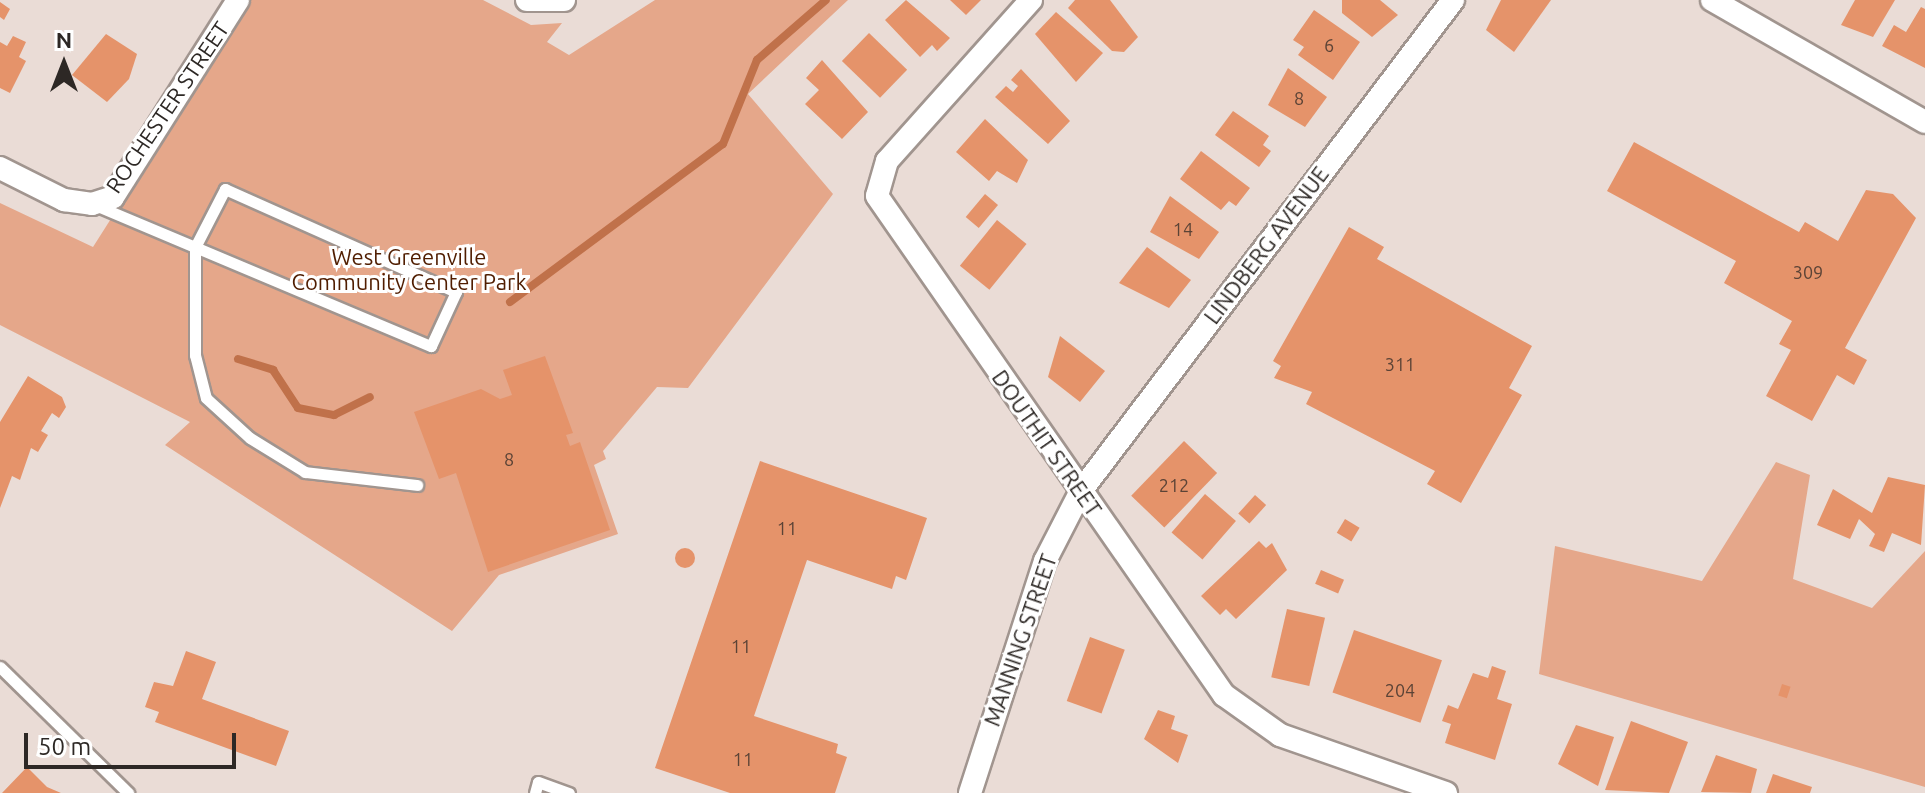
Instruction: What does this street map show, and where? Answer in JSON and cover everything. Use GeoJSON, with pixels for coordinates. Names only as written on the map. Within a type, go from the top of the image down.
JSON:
{"type":"FeatureCollection","features":[{"type":"Feature","properties":{"kind":"street","name":"ROCHESTER STREET"},"geometry":{"type":"LineString","coordinates":[[0,168],[64,200],[92,204],[113,197],[238,0]]}},
{"type":"Feature","properties":{"kind":"street"},"geometry":{"type":"LineString","coordinates":[[527,0],[558,2]]}},
{"type":"Feature","properties":{"kind":"street","name":"DOUTHIT STREET"},"geometry":{"type":"LineString","coordinates":[[1031,0],[887,161],[877,196],[1187,645],[1248,718],[1446,793]]}},
{"type":"Feature","properties":{"kind":"street","name":"LINDBERG AVENUE"},"geometry":{"type":"LineString","coordinates":[[1081,491],[1453,0]]}},
{"type":"Feature","properties":{"kind":"street"},"geometry":{"type":"LineString","coordinates":[[1712,0],[1925,122]]}},
{"type":"Feature","properties":{"kind":"street","name":"MANNING STREET"},"geometry":{"type":"LineString","coordinates":[[970,793],[1045,561],[1081,491]]}},
{"type":"Feature","properties":{"kind":"lane"},"geometry":{"type":"LineString","coordinates":[[92,204],[195,247],[431,346],[456,292],[225,189],[195,247],[195,355],[206,398],[250,438],[305,472],[417,485]]}},
{"type":"Feature","properties":{"kind":"lane"},"geometry":{"type":"LineString","coordinates":[[0,667],[128,793]]}},
{"type":"Feature","properties":{"kind":"lane"},"geometry":{"type":"LineString","coordinates":[[535,793],[538,782],[569,793]]}},
{"type":"Feature","properties":{"kind":"green space","name":"West Greenville Community Center Park"},"geometry":{"type":"Polygon","coordinates":[[[250,0],[483,0],[531,25],[562,23],[547,42],[569,55],[655,0],[848,0],[748,94],[833,194],[688,388],[657,387],[603,451],[606,459],[594,465],[618,534],[499,575],[452,631],[165,445],[190,422],[0,325],[0,203],[93,247],[250,0]]]}},
{"type":"Feature","properties":{"kind":"green space"},"geometry":{"type":"Polygon","coordinates":[[[1776,462],[1810,475],[1793,579],[1872,608],[1925,551],[1925,787],[1539,674],[1555,546],[1702,581],[1776,462]]]}},
{"type":"Feature","properties":{"kind":"building"},"geometry":{"type":"Polygon","coordinates":[[[906,0],[950,38],[937,51],[932,45],[920,57],[885,20],[906,0]]]}},
{"type":"Feature","properties":{"kind":"building"},"geometry":{"type":"Polygon","coordinates":[[[950,0],[981,0],[966,15],[950,0]]]}},
{"type":"Feature","properties":{"kind":"building"},"geometry":{"type":"Polygon","coordinates":[[[1075,0],[1110,0],[1138,37],[1124,52],[1112,51],[1068,8],[1075,0]]]}},
{"type":"Feature","properties":{"kind":"building"},"geometry":{"type":"Polygon","coordinates":[[[1342,0],[1380,0],[1398,15],[1372,37],[1342,13],[1342,0]]]}},
{"type":"Feature","properties":{"kind":"building"},"geometry":{"type":"Polygon","coordinates":[[[1501,0],[1551,0],[1514,52],[1486,30],[1501,0]]]}},
{"type":"Feature","properties":{"kind":"building"},"geometry":{"type":"Polygon","coordinates":[[[1855,0],[1895,0],[1873,37],[1841,25],[1855,0]]]}},
{"type":"Feature","properties":{"kind":"building"},"geometry":{"type":"Polygon","coordinates":[[[0,2],[10,9],[4,20],[0,17],[0,2]]]}},
{"type":"Feature","properties":{"kind":"building"},"geometry":{"type":"Polygon","coordinates":[[[1921,7],[1925,9],[1925,68],[1882,46],[1894,25],[1906,32],[1921,7]]]}},
{"type":"Feature","properties":{"kind":"building"},"geometry":{"type":"Polygon","coordinates":[[[1314,10],[1360,42],[1333,80],[1298,55],[1304,47],[1293,40],[1314,10]]]}},
{"type":"Feature","properties":{"kind":"building"},"geometry":{"type":"Polygon","coordinates":[[[1056,12],[1103,53],[1076,82],[1035,34],[1056,12]]]}},
{"type":"Feature","properties":{"kind":"building"},"geometry":{"type":"Polygon","coordinates":[[[869,33],[907,70],[880,98],[842,61],[869,33]]]}},
{"type":"Feature","properties":{"kind":"building"},"geometry":{"type":"Polygon","coordinates":[[[106,34],[137,54],[129,79],[107,102],[72,75],[106,34]]]}},
{"type":"Feature","properties":{"kind":"building"},"geometry":{"type":"Polygon","coordinates":[[[13,36],[26,42],[19,57],[26,61],[10,93],[0,88],[0,42],[7,46],[13,36]]]}},
{"type":"Feature","properties":{"kind":"building"},"geometry":{"type":"Polygon","coordinates":[[[822,60],[868,112],[842,139],[805,104],[819,90],[806,78],[822,60]]]}},
{"type":"Feature","properties":{"kind":"building"},"geometry":{"type":"Polygon","coordinates":[[[1288,68],[1327,97],[1305,127],[1268,105],[1288,68]]]}},
{"type":"Feature","properties":{"kind":"building"},"geometry":{"type":"Polygon","coordinates":[[[1021,69],[1070,121],[1048,144],[995,97],[1006,86],[1013,92],[1018,86],[1011,80],[1021,69]]]}},
{"type":"Feature","properties":{"kind":"building"},"geometry":{"type":"Polygon","coordinates":[[[1233,111],[1269,136],[1263,145],[1271,151],[1259,167],[1215,135],[1233,111]]]}},
{"type":"Feature","properties":{"kind":"building"},"geometry":{"type":"Polygon","coordinates":[[[985,119],[1028,160],[1017,183],[997,171],[989,181],[956,152],[985,119]]]}},
{"type":"Feature","properties":{"kind":"building"},"geometry":{"type":"Polygon","coordinates":[[[1634,142],[1799,232],[1805,222],[1838,241],[1866,190],[1893,194],[1916,218],[1845,348],[1867,360],[1854,385],[1837,375],[1812,421],[1766,396],[1791,350],[1779,344],[1792,321],[1724,283],[1736,261],[1607,191],[1634,142]]]}},
{"type":"Feature","properties":{"kind":"building"},"geometry":{"type":"Polygon","coordinates":[[[1201,151],[1250,188],[1236,206],[1229,201],[1221,210],[1180,179],[1201,151]]]}},
{"type":"Feature","properties":{"kind":"building"},"geometry":{"type":"Polygon","coordinates":[[[985,194],[998,205],[979,228],[966,217],[985,194]]]}},
{"type":"Feature","properties":{"kind":"building"},"geometry":{"type":"Polygon","coordinates":[[[1170,196],[1219,232],[1199,259],[1150,232],[1170,196]]]}},
{"type":"Feature","properties":{"kind":"building"},"geometry":{"type":"Polygon","coordinates":[[[997,220],[1027,244],[989,290],[960,266],[997,220]]]}},
{"type":"Feature","properties":{"kind":"building"},"geometry":{"type":"Polygon","coordinates":[[[1349,227],[1384,247],[1377,259],[1532,346],[1509,388],[1522,395],[1461,503],[1427,484],[1435,471],[1306,404],[1312,392],[1274,378],[1281,366],[1273,361],[1349,227]]]}},
{"type":"Feature","properties":{"kind":"building"},"geometry":{"type":"Polygon","coordinates":[[[1147,247],[1191,280],[1169,308],[1119,283],[1147,247]]]}},
{"type":"Feature","properties":{"kind":"building"},"geometry":{"type":"Polygon","coordinates":[[[1060,336],[1105,371],[1080,402],[1048,377],[1060,336]]]}},
{"type":"Feature","properties":{"kind":"building"},"geometry":{"type":"Polygon","coordinates":[[[545,356],[573,433],[566,435],[570,446],[580,442],[610,530],[488,572],[456,473],[439,479],[414,412],[481,389],[500,399],[512,395],[503,370],[545,356]]]}},
{"type":"Feature","properties":{"kind":"building"},"geometry":{"type":"Polygon","coordinates":[[[28,376],[62,397],[66,407],[59,418],[52,413],[41,431],[48,435],[38,452],[31,448],[20,480],[12,476],[0,508],[0,422],[28,376]]]}},
{"type":"Feature","properties":{"kind":"building"},"geometry":{"type":"Polygon","coordinates":[[[1184,441],[1217,473],[1164,528],[1131,496],[1184,441]]]}},
{"type":"Feature","properties":{"kind":"building"},"geometry":{"type":"Polygon","coordinates":[[[760,461],[927,518],[906,580],[896,576],[892,589],[807,560],[754,716],[838,744],[836,753],[847,757],[835,793],[730,793],[655,768],[760,461]]]}},
{"type":"Feature","properties":{"kind":"building"},"geometry":{"type":"Polygon","coordinates":[[[1888,477],[1925,485],[1921,545],[1892,533],[1884,552],[1869,546],[1875,534],[1859,519],[1850,539],[1817,525],[1833,489],[1872,513],[1888,477]]]}},
{"type":"Feature","properties":{"kind":"building"},"geometry":{"type":"Polygon","coordinates":[[[1205,494],[1236,521],[1202,559],[1172,532],[1205,494]]]}},
{"type":"Feature","properties":{"kind":"building"},"geometry":{"type":"Polygon","coordinates":[[[1255,495],[1266,505],[1249,524],[1238,514],[1255,495]]]}},
{"type":"Feature","properties":{"kind":"building"},"geometry":{"type":"Polygon","coordinates":[[[1345,519],[1360,528],[1351,541],[1337,533],[1345,519]]]}},
{"type":"Feature","properties":{"kind":"building"},"geometry":{"type":"Polygon","coordinates":[[[1259,541],[1266,548],[1272,543],[1287,570],[1236,619],[1226,609],[1220,615],[1201,596],[1259,541]]]}},
{"type":"Feature","properties":{"kind":"building"},"geometry":{"type":"Polygon","coordinates":[[[685,548],[692,551],[695,558],[692,565],[685,568],[678,565],[675,558],[678,551],[685,548]]]}},
{"type":"Feature","properties":{"kind":"building"},"geometry":{"type":"Polygon","coordinates":[[[1321,570],[1344,580],[1338,594],[1315,584],[1321,570]]]}},
{"type":"Feature","properties":{"kind":"building"},"geometry":{"type":"Polygon","coordinates":[[[1287,609],[1325,618],[1309,686],[1271,677],[1287,609]]]}},
{"type":"Feature","properties":{"kind":"building"},"geometry":{"type":"Polygon","coordinates":[[[1354,630],[1442,660],[1420,723],[1333,692],[1354,630]]]}},
{"type":"Feature","properties":{"kind":"building"},"geometry":{"type":"Polygon","coordinates":[[[1090,637],[1125,650],[1102,714],[1067,701],[1090,637]]]}},
{"type":"Feature","properties":{"kind":"building"},"geometry":{"type":"Polygon","coordinates":[[[186,651],[216,662],[202,699],[289,731],[276,766],[155,722],[159,712],[145,707],[154,682],[173,686],[186,651]]]}},
{"type":"Feature","properties":{"kind":"building"},"geometry":{"type":"Polygon","coordinates":[[[1492,666],[1506,671],[1497,699],[1512,704],[1495,760],[1445,743],[1451,724],[1442,721],[1448,705],[1458,709],[1473,673],[1488,678],[1492,666]]]}},
{"type":"Feature","properties":{"kind":"building"},"geometry":{"type":"Polygon","coordinates":[[[1782,684],[1791,687],[1787,698],[1778,695],[1782,684]]]}},
{"type":"Feature","properties":{"kind":"building"},"geometry":{"type":"Polygon","coordinates":[[[1158,710],[1175,716],[1171,729],[1188,735],[1178,763],[1144,739],[1158,710]]]}},
{"type":"Feature","properties":{"kind":"building"},"geometry":{"type":"Polygon","coordinates":[[[1631,721],[1688,742],[1669,793],[1605,790],[1631,721]]]}},
{"type":"Feature","properties":{"kind":"building"},"geometry":{"type":"Polygon","coordinates":[[[1576,725],[1614,737],[1598,786],[1558,764],[1576,725]]]}},
{"type":"Feature","properties":{"kind":"building"},"geometry":{"type":"Polygon","coordinates":[[[1716,755],[1757,769],[1751,793],[1701,792],[1716,755]]]}},
{"type":"Feature","properties":{"kind":"building"},"geometry":{"type":"Polygon","coordinates":[[[27,767],[47,787],[61,793],[2,793],[27,767]]]}},
{"type":"Feature","properties":{"kind":"building"},"geometry":{"type":"Polygon","coordinates":[[[1773,774],[1812,787],[1810,793],[1766,793],[1773,774]]]}},
{"type":"Feature","properties":{"kind":"waterway"},"geometry":{"type":"LineString","coordinates":[[510,302],[723,144],[757,60],[826,0]]}},
{"type":"Feature","properties":{"kind":"waterway"},"geometry":{"type":"LineString","coordinates":[[238,359],[273,370],[298,408],[334,415],[370,397]]}}]}
